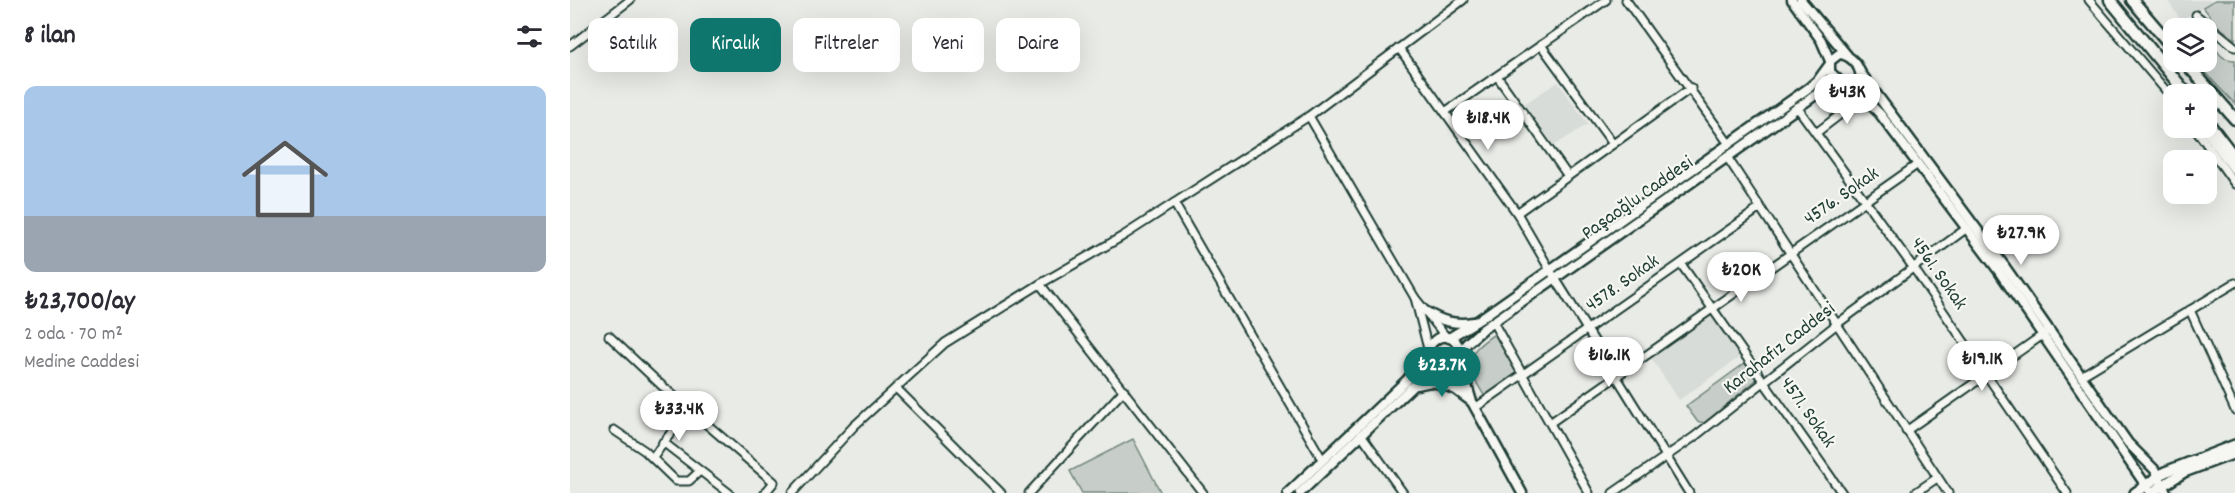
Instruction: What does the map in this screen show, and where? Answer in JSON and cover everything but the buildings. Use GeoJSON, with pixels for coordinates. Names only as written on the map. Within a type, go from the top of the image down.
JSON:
{"type":"FeatureCollection","features":[{"type":"Feature","properties":{"kind":"main road"},"geometry":{"type":"LineString","coordinates":[[2110,0],[2179,84]]}},
{"type":"Feature","properties":{"kind":"main road"},"geometry":{"type":"LineString","coordinates":[[2132,0],[2163,36]]}},
{"type":"Feature","properties":{"kind":"main road"},"geometry":{"type":"LineString","coordinates":[[2123,16],[2174,84]]}},
{"type":"Feature","properties":{"kind":"main road"},"geometry":{"type":"LineString","coordinates":[[2194,72],[2235,119]]}},
{"type":"Feature","properties":{"kind":"main road"},"geometry":{"type":"LineString","coordinates":[[2221,103],[2235,112]]}},
{"type":"Feature","properties":{"kind":"main road"},"geometry":{"type":"LineString","coordinates":[[2217,134],[2235,158]]}},
{"type":"Feature","properties":{"kind":"main road"},"geometry":{"type":"LineString","coordinates":[[2212,138],[2235,170]]}},
{"type":"Feature","properties":{"kind":"main road"},"geometry":{"type":"LineString","coordinates":[[2163,484],[2178,466],[2235,445]]}},
{"type":"Feature","properties":{"kind":"main road"},"geometry":{"type":"LineString","coordinates":[[2135,493],[2150,491],[2184,472],[2235,453]]}},
{"type":"Feature","properties":{"kind":"street"},"geometry":{"type":"LineString","coordinates":[[570,46],[630,0]]}},
{"type":"Feature","properties":{"kind":"street"},"geometry":{"type":"LineString","coordinates":[[792,493],[854,426],[945,343],[1123,236],[1309,116],[1463,0]]}},
{"type":"Feature","properties":{"kind":"street"},"geometry":{"type":"LineString","coordinates":[[1445,112],[1606,0]]}},
{"type":"Feature","properties":{"kind":"street"},"geometry":{"type":"LineString","coordinates":[[1626,0],[1729,144]]}},
{"type":"Feature","properties":{"kind":"street"},"geometry":{"type":"LineString","coordinates":[[1792,0],[1821,40],[1830,63],[1832,76],[1863,97],[1880,114],[2044,334],[2150,491]]}},
{"type":"Feature","properties":{"kind":"street"},"geometry":{"type":"LineString","coordinates":[[1801,0],[1860,72],[2005,267],[2128,443],[2163,484]]}},
{"type":"Feature","properties":{"kind":"street"},"geometry":{"type":"LineString","coordinates":[[2089,0],[2163,87]]}},
{"type":"Feature","properties":{"kind":"street"},"geometry":{"type":"LineString","coordinates":[[2196,15],[2235,47]]}},
{"type":"Feature","properties":{"kind":"street"},"geometry":{"type":"LineString","coordinates":[[1541,45],[1613,144]]}},
{"type":"Feature","properties":{"kind":"street"},"geometry":{"type":"LineString","coordinates":[[1400,48],[1517,213],[1552,274],[1689,493]]}},
{"type":"Feature","properties":{"kind":"street"},"geometry":{"type":"LineString","coordinates":[[1830,63],[1839,54],[1848,56]]}},
{"type":"Feature","properties":{"kind":"street","name":"Paşaoğlu Caddesi"},"geometry":{"type":"LineString","coordinates":[[1459,356],[1472,338],[1552,274],[1815,84],[1830,63]]}},
{"type":"Feature","properties":{"kind":"street"},"geometry":{"type":"LineString","coordinates":[[1846,86],[1858,83],[1860,72]]}},
{"type":"Feature","properties":{"kind":"street"},"geometry":{"type":"LineString","coordinates":[[1497,76],[1568,176]]}},
{"type":"Feature","properties":{"kind":"street","name":"Paşaoğlu Caddesi"},"geometry":{"type":"LineString","coordinates":[[1448,338],[1552,274],[1822,90],[1833,86],[1846,86]]}},
{"type":"Feature","properties":{"kind":"street"},"geometry":{"type":"LineString","coordinates":[[1517,213],[1690,88]]}},
{"type":"Feature","properties":{"kind":"street"},"geometry":{"type":"LineString","coordinates":[[1816,133],[1863,97]]}},
{"type":"Feature","properties":{"kind":"street","name":"4561. Sokak"},"geometry":{"type":"LineString","coordinates":[[1797,108],[1913,267],[2067,493]]}},
{"type":"Feature","properties":{"kind":"street"},"geometry":{"type":"LineString","coordinates":[[1309,116],[1415,298],[1448,338],[1456,342],[1474,405],[1522,493]]}},
{"type":"Feature","properties":{"kind":"street"},"geometry":{"type":"LineString","coordinates":[[2202,138],[2235,184]]}},
{"type":"Feature","properties":{"kind":"street"},"geometry":{"type":"LineString","coordinates":[[1726,157],[1948,493]]}},
{"type":"Feature","properties":{"kind":"street","name":"4576. Sokak"},"geometry":{"type":"LineString","coordinates":[[1550,423],[1918,164]]}},
{"type":"Feature","properties":{"kind":"street"},"geometry":{"type":"LineString","coordinates":[[1174,203],[1322,459]]}},
{"type":"Feature","properties":{"kind":"street","name":"4578. Sokak"},"geometry":{"type":"LineString","coordinates":[[1474,405],[1523,375],[1760,208]]}},
{"type":"Feature","properties":{"kind":"street","name":"Karahafız Caddesi"},"geometry":{"type":"LineString","coordinates":[[1613,493],[1666,456],[1837,324],[1967,228]]}},
{"type":"Feature","properties":{"kind":"street","name":"4571. Sokak"},"geometry":{"type":"LineString","coordinates":[[1681,264],[1842,493]]}},
{"type":"Feature","properties":{"kind":"street"},"geometry":{"type":"LineString","coordinates":[[2081,376],[2235,283]]}},
{"type":"Feature","properties":{"kind":"street"},"geometry":{"type":"LineString","coordinates":[[1040,284],[1203,493]]}},
{"type":"Feature","properties":{"kind":"street"},"geometry":{"type":"LineString","coordinates":[[1415,298],[1430,362],[1441,369],[1474,405]]}},
{"type":"Feature","properties":{"kind":"street"},"geometry":{"type":"LineString","coordinates":[[2190,310],[2235,410]]}},
{"type":"Feature","properties":{"kind":"street"},"geometry":{"type":"LineString","coordinates":[[1425,311],[1438,319],[1451,323],[1478,321]]}},
{"type":"Feature","properties":{"kind":"street"},"geometry":{"type":"LineString","coordinates":[[1493,322],[1589,493]]}},
{"type":"Feature","properties":{"kind":"street"},"geometry":{"type":"LineString","coordinates":[[1906,431],[2044,334]]}},
{"type":"Feature","properties":{"kind":"street"},"geometry":{"type":"LineString","coordinates":[[609,336],[774,482],[765,493]]}},
{"type":"Feature","properties":{"kind":"street"},"geometry":{"type":"LineString","coordinates":[[1288,493],[1407,380],[1437,338],[1448,338]]}},
{"type":"Feature","properties":{"kind":"street"},"geometry":{"type":"LineString","coordinates":[[1300,493],[1412,387],[1425,376],[1454,365],[1459,356]]}},
{"type":"Feature","properties":{"kind":"street"},"geometry":{"type":"LineString","coordinates":[[1412,387],[1426,382],[1436,382],[1456,390],[1474,405]]}},
{"type":"Feature","properties":{"kind":"street"},"geometry":{"type":"LineString","coordinates":[[896,388],[1001,493]]}},
{"type":"Feature","properties":{"kind":"street"},"geometry":{"type":"LineString","coordinates":[[1029,493],[1124,390]]}},
{"type":"Feature","properties":{"kind":"street"},"geometry":{"type":"LineString","coordinates":[[653,458],[679,423],[695,414]]}},
{"type":"Feature","properties":{"kind":"street"},"geometry":{"type":"LineString","coordinates":[[614,430],[636,443],[679,482],[689,481],[700,471]]}},
{"type":"Feature","properties":{"kind":"street"},"geometry":{"type":"LineString","coordinates":[[1361,434],[1403,493]]}},
{"type":"Feature","properties":{"kind":"street"},"geometry":{"type":"LineString","coordinates":[[663,442],[729,493]]}},
{"type":"Feature","properties":{"kind":"street"},"geometry":{"type":"LineString","coordinates":[[1915,493],[1937,478]]}},
{"type":"Feature","properties":{"kind":"shaded area"},"geometry":{"type":"Polygon","coordinates":[[[2167,0],[2215,0],[2184,18],[2180,18],[2167,0]]]}},
{"type":"Feature","properties":{"kind":"shaded area"},"geometry":{"type":"Polygon","coordinates":[[[2215,0],[2235,0],[2235,39],[2218,26],[2217,18],[2212,18],[2203,7],[2215,0]]]}},
{"type":"Feature","properties":{"kind":"shaded area"},"geometry":{"type":"Polygon","coordinates":[[[2217,50],[2220,55],[2235,60],[2235,104],[2205,72],[2217,72],[2217,50]]]}},
{"type":"Feature","properties":{"kind":"shaded area"},"geometry":{"type":"Polygon","coordinates":[[[1558,82],[1588,124],[1554,146],[1524,104],[1558,82]]]}},
{"type":"Feature","properties":{"kind":"shaded area"},"geometry":{"type":"Polygon","coordinates":[[[1712,315],[1718,316],[1743,355],[1679,400],[1651,358],[1712,315]]]}},
{"type":"Feature","properties":{"kind":"shaded area"},"geometry":{"type":"Polygon","coordinates":[[[1496,333],[1520,375],[1487,400],[1474,379],[1470,363],[1471,356],[1476,349],[1496,333]]]}},
{"type":"Feature","properties":{"kind":"shaded area"},"geometry":{"type":"Polygon","coordinates":[[[1748,361],[1761,376],[1704,423],[1697,421],[1686,406],[1748,361]]]}},
{"type":"Feature","properties":{"kind":"shaded area"},"geometry":{"type":"Polygon","coordinates":[[[1133,439],[1161,493],[1082,493],[1070,471],[1133,439]]]}}]}
